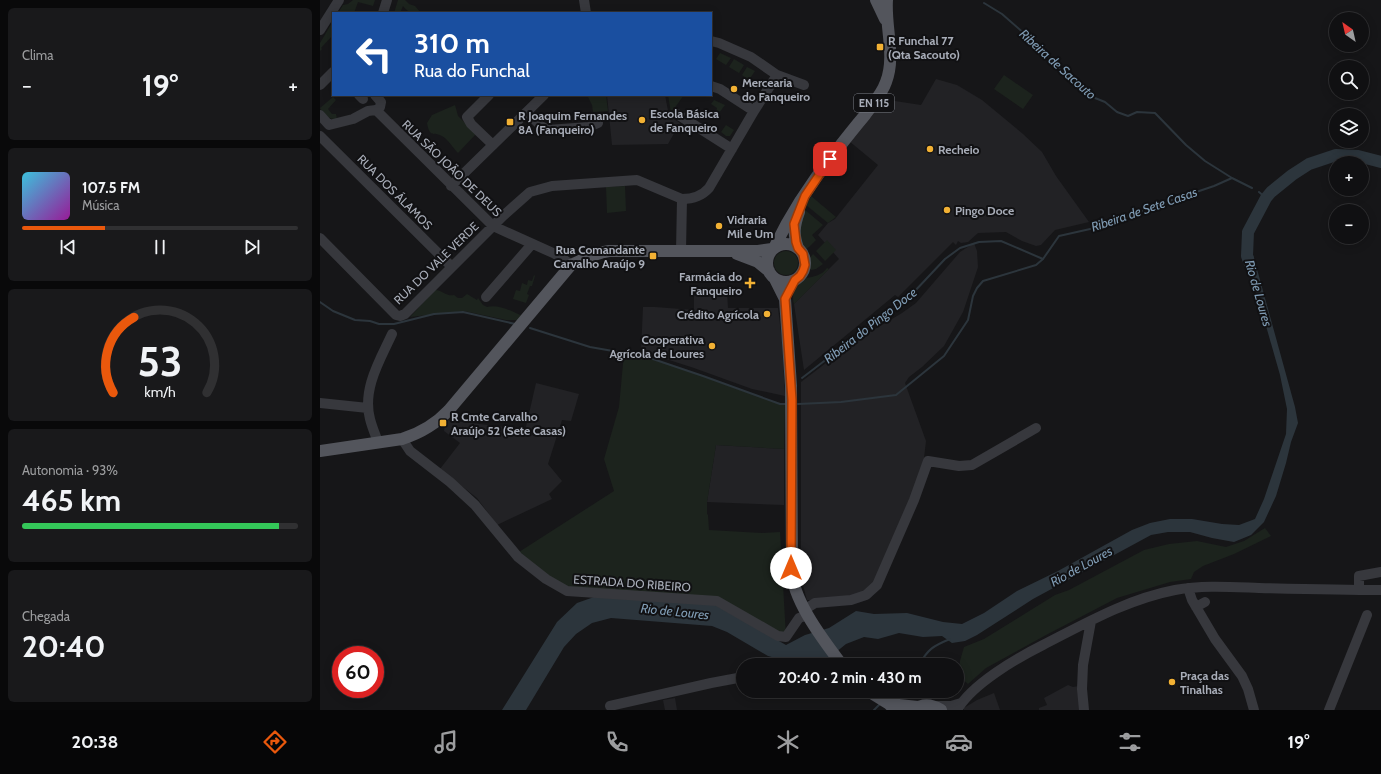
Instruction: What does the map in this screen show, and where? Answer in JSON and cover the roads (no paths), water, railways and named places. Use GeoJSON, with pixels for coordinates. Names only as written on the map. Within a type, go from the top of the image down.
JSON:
{"type":"FeatureCollection","features":[{"type":"Feature","properties":{"kind":"main road"},"geometry":{"type":"LineString","coordinates":[[876,0],[887,22]]}},
{"type":"Feature","properties":{"kind":"main road"},"geometry":{"type":"LineString","coordinates":[[887,0],[887,22]]}},
{"type":"Feature","properties":{"kind":"main road","name":"EN 115"},"geometry":{"type":"LineString","coordinates":[[805,196],[822,169],[876,99],[886,82],[890,66],[887,22]]}},
{"type":"Feature","properties":{"kind":"main road"},"geometry":{"type":"LineString","coordinates":[[798,248],[794,224],[805,196]]}},
{"type":"Feature","properties":{"kind":"main road"},"geometry":{"type":"LineString","coordinates":[[805,196],[788,221],[767,260],[772,275],[785,299],[792,400],[792,576],[795,593],[808,616],[837,658]]}},
{"type":"Feature","properties":{"kind":"main road"},"geometry":{"type":"LineString","coordinates":[[320,451],[402,439],[424,430],[442,417],[571,265],[587,257],[601,252],[620,251],[758,251],[787,243],[798,248],[803,254],[805,265],[800,276],[795,280],[788,282],[782,281],[772,275],[758,262],[730,252]]}},
{"type":"Feature","properties":{"kind":"main road"},"geometry":{"type":"LineString","coordinates":[[785,299],[795,280]]}},
{"type":"Feature","properties":{"kind":"main road"},"geometry":{"type":"LineString","coordinates":[[879,698],[892,707],[916,708],[926,705],[937,708]]}},
{"type":"Feature","properties":{"kind":"street"},"geometry":{"type":"LineString","coordinates":[[320,30],[339,0]]}},
{"type":"Feature","properties":{"kind":"street"},"geometry":{"type":"LineString","coordinates":[[383,12],[386,0]]}},
{"type":"Feature","properties":{"kind":"street"},"geometry":{"type":"LineString","coordinates":[[584,0],[586,12]]}},
{"type":"Feature","properties":{"kind":"street"},"geometry":{"type":"LineString","coordinates":[[712,41],[751,57],[777,75],[804,85]]}},
{"type":"Feature","properties":{"kind":"street"},"geometry":{"type":"LineString","coordinates":[[320,86],[332,73]]}},
{"type":"Feature","properties":{"kind":"street"},"geometry":{"type":"LineString","coordinates":[[681,251],[682,199],[690,199],[706,192],[777,75]]}},
{"type":"Feature","properties":{"kind":"street"},"geometry":{"type":"LineString","coordinates":[[712,86],[720,89],[754,111]]}},
{"type":"Feature","properties":{"kind":"street"},"geometry":{"type":"LineString","coordinates":[[320,135],[329,125],[353,119],[366,104],[380,107],[381,102],[376,96]]}},
{"type":"Feature","properties":{"kind":"street"},"geometry":{"type":"LineString","coordinates":[[488,96],[467,117],[471,124],[493,145]]}},
{"type":"Feature","properties":{"kind":"street"},"geometry":{"type":"LineString","coordinates":[[451,186],[543,96]]}},
{"type":"Feature","properties":{"kind":"street","name":"RUA SÃO JOÃO DE DEUS"},"geometry":{"type":"LineString","coordinates":[[366,104],[493,226],[562,258],[571,265]]}},
{"type":"Feature","properties":{"kind":"street"},"geometry":{"type":"LineString","coordinates":[[527,112],[541,126],[548,130],[589,127],[598,123]]}},
{"type":"Feature","properties":{"kind":"street"},"geometry":{"type":"LineString","coordinates":[[677,114],[732,149]]}},
{"type":"Feature","properties":{"kind":"street"},"geometry":{"type":"LineString","coordinates":[[320,115],[329,125]]}},
{"type":"Feature","properties":{"kind":"street","name":"RUA DOS ÁLAMOS"},"geometry":{"type":"LineString","coordinates":[[320,135],[452,267]]}},
{"type":"Feature","properties":{"kind":"street","name":"RUA DO VALE VERDE"},"geometry":{"type":"LineString","coordinates":[[320,238],[396,315],[400,316],[405,314],[512,207],[530,192],[552,186],[637,180],[682,199]]}},
{"type":"Feature","properties":{"kind":"street"},"geometry":{"type":"LineString","coordinates":[[486,297],[532,244]]}},
{"type":"Feature","properties":{"kind":"street"},"geometry":{"type":"LineString","coordinates":[[378,442],[368,408],[370,386],[392,334]]}},
{"type":"Feature","properties":{"kind":"street"},"geometry":{"type":"LineString","coordinates":[[320,403],[368,408]]}},
{"type":"Feature","properties":{"kind":"street"},"geometry":{"type":"LineString","coordinates":[[808,616],[816,603],[851,600],[866,595],[877,585],[914,500],[928,461],[959,466],[972,465],[1036,428]]}},
{"type":"Feature","properties":{"kind":"street","name":"ESTRADA DO RIBEIRO"},"geometry":{"type":"LineString","coordinates":[[402,439],[410,451],[450,482],[475,505],[518,557],[546,579],[567,592],[717,601],[778,636],[786,637],[799,618],[808,616]]}},
{"type":"Feature","properties":{"kind":"street"},"geometry":{"type":"LineString","coordinates":[[1359,590],[1359,576],[1381,572]]}},
{"type":"Feature","properties":{"kind":"street"},"geometry":{"type":"LineString","coordinates":[[937,708],[959,706],[994,674],[1008,664],[1038,647],[1091,621],[1144,598],[1188,588],[1218,586],[1381,591]]}},
{"type":"Feature","properties":{"kind":"street"},"geometry":{"type":"LineString","coordinates":[[1188,588],[1215,639],[1242,676],[1248,689],[1254,710]]}},
{"type":"Feature","properties":{"kind":"street"},"geometry":{"type":"LineString","coordinates":[[1329,710],[1367,614]]}},
{"type":"Feature","properties":{"kind":"street"},"geometry":{"type":"LineString","coordinates":[[1084,710],[1082,689],[1083,665],[1091,621]]}},
{"type":"Feature","properties":{"kind":"street"},"geometry":{"type":"LineString","coordinates":[[610,706],[736,678]]}},
{"type":"Feature","properties":{"kind":"water"},"geometry":{"type":"Polygon","coordinates":[[[1252,251],[1295,407],[1298,423],[1291,442],[1276,496],[1264,522],[1251,535],[1234,542],[1190,532],[1168,532],[1151,535],[1033,599],[977,635],[965,641],[952,643],[942,636],[923,637],[899,633],[878,639],[864,637],[846,644],[829,658],[775,658],[768,656],[727,632],[712,626],[611,618],[592,623],[576,634],[564,647],[526,710],[502,710],[557,622],[577,603],[594,597],[715,605],[786,645],[805,635],[829,628],[856,611],[874,614],[907,613],[943,622],[962,624],[984,613],[1017,591],[1058,571],[1132,530],[1150,523],[1170,519],[1192,519],[1239,525],[1255,519],[1264,499],[1286,434],[1287,409],[1280,375],[1245,252],[1252,251]]]}},
{"type":"Feature","properties":{"kind":"waterway","name":"Ribeira de Sacouto"},"geometry":{"type":"LineString","coordinates":[[984,3],[1002,14],[1034,42],[1059,68],[1090,96],[1105,102],[1117,112],[1128,116],[1137,112],[1155,113],[1186,145],[1205,161],[1232,178]]}},
{"type":"Feature","properties":{"kind":"waterway","name":"Rio de Loures"},"geometry":{"type":"LineString","coordinates":[[1251,267],[1247,256],[1248,232],[1266,198],[1292,175],[1309,164],[1336,155],[1358,156],[1381,162]]}},
{"type":"Feature","properties":{"kind":"waterway","name":"Ribeira de Sete Casas"},"geometry":{"type":"LineString","coordinates":[[798,404],[841,402],[896,395],[944,356],[968,320],[973,296],[983,281],[1036,265],[1043,259],[1059,236],[1099,227],[1214,186],[1232,178],[1252,188]]}},
{"type":"Feature","properties":{"kind":"waterway","name":"Ribeira de Sete Casas"},"geometry":{"type":"LineString","coordinates":[[1259,192],[1266,198]]}},
{"type":"Feature","properties":{"kind":"waterway","name":"Ribeira do Pingo Doce"},"geometry":{"type":"LineString","coordinates":[[802,378],[913,293],[945,259],[960,248],[979,242],[1001,241],[1043,259]]}},
{"type":"Feature","properties":{"kind":"waterway"},"geometry":{"type":"LineString","coordinates":[[320,302],[333,311],[355,320],[370,321],[379,324],[394,324],[434,314],[463,312],[515,324]]}},
{"type":"Feature","properties":{"kind":"waterway"},"geometry":{"type":"LineString","coordinates":[[530,328],[590,347],[647,357],[780,404],[786,404]]}},
{"type":"Feature","properties":{"kind":"waterway"},"geometry":{"type":"LineString","coordinates":[[923,658],[939,644],[950,639]]}},
{"type":"Feature","properties":{"kind":"waterway"},"geometry":{"type":"LineString","coordinates":[[874,710],[880,704]]}},
{"type":"Feature","properties":{"kind":"place","name":"R Funchal 77 (Qta Sacouto)"},"geometry":{"type":"Point","coordinates":[880,47]}},
{"type":"Feature","properties":{"kind":"place","name":"Mercearia do Fanqueiro"},"geometry":{"type":"Point","coordinates":[734,89]}},
{"type":"Feature","properties":{"kind":"place","name":"Escola Básica de Fanqueiro"},"geometry":{"type":"Point","coordinates":[642,120]}},
{"type":"Feature","properties":{"kind":"place","name":"R Joaquim Fernandes 8A (Fanqueiro)"},"geometry":{"type":"Point","coordinates":[510,122]}},
{"type":"Feature","properties":{"kind":"place","name":"Recheio"},"geometry":{"type":"Point","coordinates":[930,149]}},
{"type":"Feature","properties":{"kind":"place","name":"Pingo Doce"},"geometry":{"type":"Point","coordinates":[947,210]}},
{"type":"Feature","properties":{"kind":"place","name":"Vidraria Mil e Um"},"geometry":{"type":"Point","coordinates":[719,226]}},
{"type":"Feature","properties":{"kind":"place","name":"Rua Comandante Carvalho Araújo 9"},"geometry":{"type":"Point","coordinates":[653,256]}},
{"type":"Feature","properties":{"kind":"place","name":"Farmácia do Fanqueiro"},"geometry":{"type":"Point","coordinates":[750,283]}},
{"type":"Feature","properties":{"kind":"place","name":"Crédito Agrícola"},"geometry":{"type":"Point","coordinates":[767,314]}},
{"type":"Feature","properties":{"kind":"place","name":"Cooperativa Agrícola de Loures"},"geometry":{"type":"Point","coordinates":[712,346]}},
{"type":"Feature","properties":{"kind":"place","name":"R Cmte Carvalho Araújo 52 (Sete Casas)"},"geometry":{"type":"Point","coordinates":[443,423]}},
{"type":"Feature","properties":{"kind":"place","name":"Praça das Tinalhas"},"geometry":{"type":"Point","coordinates":[1172,682]}}]}
